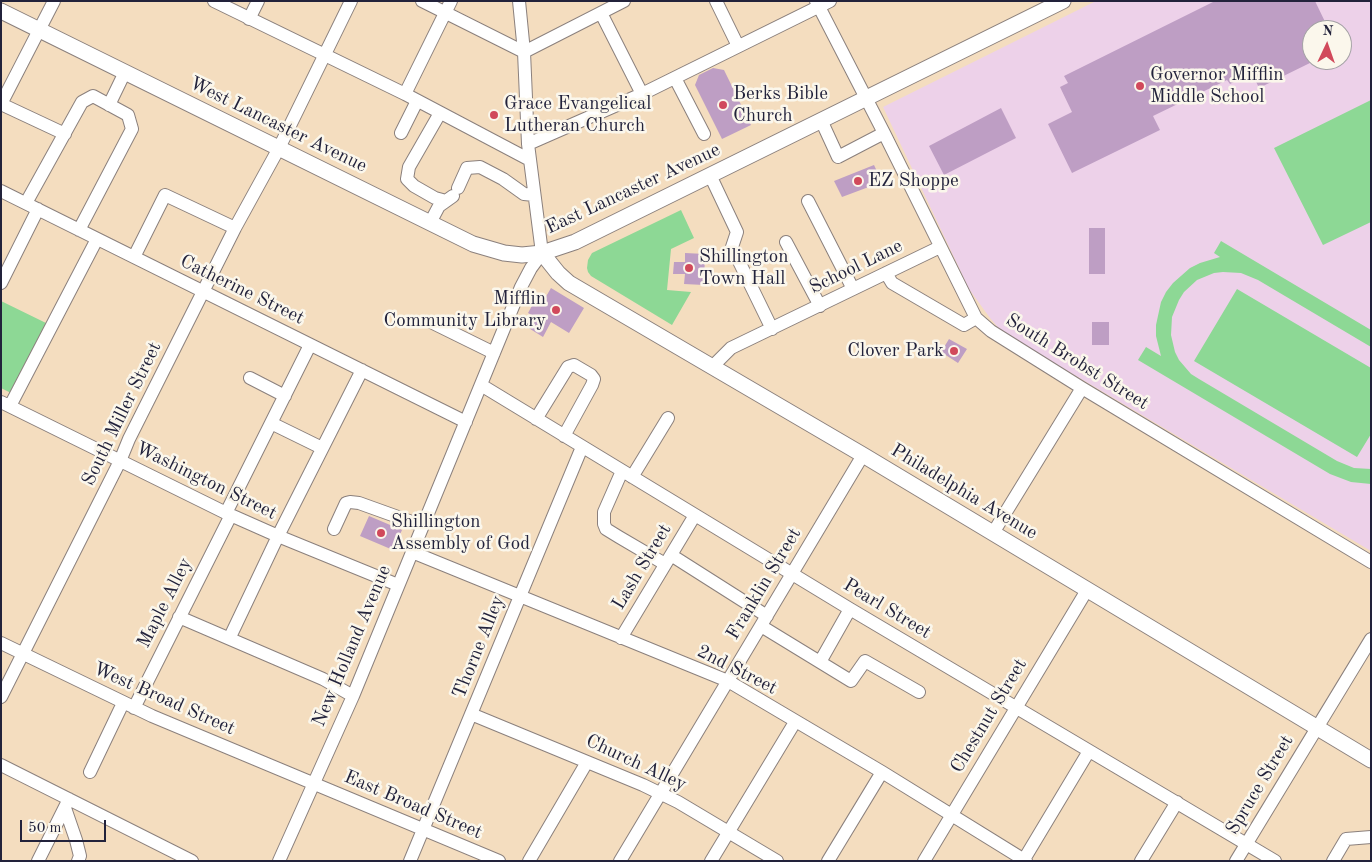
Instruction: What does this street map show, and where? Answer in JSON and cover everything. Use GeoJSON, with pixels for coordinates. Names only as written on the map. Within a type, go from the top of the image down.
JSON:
{"type":"FeatureCollection","features":[{"type":"Feature","properties":{"kind":"main road","name":"East Lancaster Avenue"},"geometry":{"type":"LineString","coordinates":[[542,253],[575,242],[1063,1]]}},
{"type":"Feature","properties":{"kind":"main road","name":"West Lancaster Avenue"},"geometry":{"type":"LineString","coordinates":[[1,11],[486,249],[504,254],[542,253]]}},
{"type":"Feature","properties":{"kind":"main road","name":"Philadelphia Avenue"},"geometry":{"type":"LineString","coordinates":[[542,253],[569,283],[863,455],[1371,760]]}},
{"type":"Feature","properties":{"kind":"street"},"geometry":{"type":"LineString","coordinates":[[54,1],[1,104],[64,134]]}},
{"type":"Feature","properties":{"kind":"street"},"geometry":{"type":"LineString","coordinates":[[214,1],[405,94],[530,160]]}},
{"type":"Feature","properties":{"kind":"street"},"geometry":{"type":"LineString","coordinates":[[249,19],[258,1]]}},
{"type":"Feature","properties":{"kind":"street","name":"South Miller Street"},"geometry":{"type":"LineString","coordinates":[[1,697],[235,228],[279,148],[351,1]]}},
{"type":"Feature","properties":{"kind":"street"},"geometry":{"type":"LineString","coordinates":[[422,1],[449,7],[524,52]]}},
{"type":"Feature","properties":{"kind":"street"},"geometry":{"type":"LineString","coordinates":[[519,1],[524,52],[528,144],[542,253]]}},
{"type":"Feature","properties":{"kind":"street"},"geometry":{"type":"LineString","coordinates":[[524,52],[624,1]]}},
{"type":"Feature","properties":{"kind":"street"},"geometry":{"type":"LineString","coordinates":[[716,1],[738,46]]}},
{"type":"Feature","properties":{"kind":"street"},"geometry":{"type":"LineString","coordinates":[[528,144],[642,94],[821,3]]}},
{"type":"Feature","properties":{"kind":"street","name":"South Brobst Street"},"geometry":{"type":"LineString","coordinates":[[821,3],[866,98],[976,318],[991,331],[1082,388],[1371,562]]}},
{"type":"Feature","properties":{"kind":"street"},"geometry":{"type":"LineString","coordinates":[[405,94],[449,7]]}},
{"type":"Feature","properties":{"kind":"street"},"geometry":{"type":"LineString","coordinates":[[601,13],[642,94]]}},
{"type":"Feature","properties":{"kind":"street"},"geometry":{"type":"LineString","coordinates":[[109,104],[125,72]]}},
{"type":"Feature","properties":{"kind":"street"},"geometry":{"type":"LineString","coordinates":[[675,78],[704,134]]}},
{"type":"Feature","properties":{"kind":"street"},"geometry":{"type":"LineString","coordinates":[[26,203],[82,102],[93,96],[109,104],[128,115],[132,128],[79,230]]}},
{"type":"Feature","properties":{"kind":"street"},"geometry":{"type":"LineString","coordinates":[[401,133],[417,101]]}},
{"type":"Feature","properties":{"kind":"street"},"geometry":{"type":"LineString","coordinates":[[440,113],[409,168],[407,179],[414,186],[435,198],[452,195]]}},
{"type":"Feature","properties":{"kind":"street"},"geometry":{"type":"LineString","coordinates":[[821,120],[838,157],[884,133]]}},
{"type":"Feature","properties":{"kind":"street"},"geometry":{"type":"LineString","coordinates":[[430,223],[438,206],[452,195],[467,168],[480,167],[504,179],[524,194],[534,195]]}},
{"type":"Feature","properties":{"kind":"street"},"geometry":{"type":"LineString","coordinates":[[710,175],[737,232],[732,247],[772,328]]}},
{"type":"Feature","properties":{"kind":"street","name":"Catherine Street"},"geometry":{"type":"LineString","coordinates":[[1,191],[466,422]]}},
{"type":"Feature","properties":{"kind":"street"},"geometry":{"type":"LineString","coordinates":[[134,257],[165,195],[235,228]]}},
{"type":"Feature","properties":{"kind":"street"},"geometry":{"type":"LineString","coordinates":[[808,201],[853,289]]}},
{"type":"Feature","properties":{"kind":"street"},"geometry":{"type":"LineString","coordinates":[[1,283],[38,209]]}},
{"type":"Feature","properties":{"kind":"street"},"geometry":{"type":"LineString","coordinates":[[4,406],[97,239]]}},
{"type":"Feature","properties":{"kind":"street"},"geometry":{"type":"LineString","coordinates":[[786,242],[820,306]]}},
{"type":"Feature","properties":{"kind":"street","name":"School Lane"},"geometry":{"type":"LineString","coordinates":[[713,366],[732,348],[940,247]]}},
{"type":"Feature","properties":{"kind":"street","name":"New Holland Avenue"},"geometry":{"type":"LineString","coordinates":[[278,861],[353,696],[521,287],[542,253]]}},
{"type":"Feature","properties":{"kind":"street"},"geometry":{"type":"LineString","coordinates":[[886,274],[892,283],[964,325],[976,318]]}},
{"type":"Feature","properties":{"kind":"street"},"geometry":{"type":"LineString","coordinates":[[431,322],[494,353]]}},
{"type":"Feature","properties":{"kind":"street","name":"Maple Alley"},"geometry":{"type":"LineString","coordinates":[[90,772],[179,617],[310,345]]}},
{"type":"Feature","properties":{"kind":"street"},"geometry":{"type":"LineString","coordinates":[[536,419],[568,367],[574,366],[591,375],[594,379],[592,385],[564,436]]}},
{"type":"Feature","properties":{"kind":"street"},"geometry":{"type":"LineString","coordinates":[[230,637],[278,536],[362,370]]}},
{"type":"Feature","properties":{"kind":"street"},"geometry":{"type":"LineString","coordinates":[[250,378],[285,396]]}},
{"type":"Feature","properties":{"kind":"street","name":"Pearl Street"},"geometry":{"type":"LineString","coordinates":[[481,385],[850,609],[1275,861]]}},
{"type":"Feature","properties":{"kind":"street"},"geometry":{"type":"LineString","coordinates":[[993,534],[1082,388]]}},
{"type":"Feature","properties":{"kind":"street","name":"Washington Street"},"geometry":{"type":"LineString","coordinates":[[4,406],[228,514],[398,585]]}},
{"type":"Feature","properties":{"kind":"street"},"geometry":{"type":"LineString","coordinates":[[668,418],[627,474],[604,512],[606,529],[668,560],[764,621],[820,662],[851,681],[865,661],[920,692]]}},
{"type":"Feature","properties":{"kind":"street"},"geometry":{"type":"LineString","coordinates":[[271,423],[322,448]]}},
{"type":"Feature","properties":{"kind":"street","name":"Thorne Alley"},"geometry":{"type":"LineString","coordinates":[[410,861],[582,446]]}},
{"type":"Feature","properties":{"kind":"street","name":"Franklin Street"},"geometry":{"type":"LineString","coordinates":[[620,861],[863,455]]}},
{"type":"Feature","properties":{"kind":"street"},"geometry":{"type":"LineString","coordinates":[[334,528],[346,503],[350,502],[359,503],[423,526]]}},
{"type":"Feature","properties":{"kind":"street","name":"Lash Street"},"geometry":{"type":"LineString","coordinates":[[621,638],[695,515]]}},
{"type":"Feature","properties":{"kind":"street","name":"2nd Street"},"geometry":{"type":"LineString","coordinates":[[412,552],[728,681],[882,772],[1024,860]]}},
{"type":"Feature","properties":{"kind":"street","name":"Chestnut Street"},"geometry":{"type":"LineString","coordinates":[[924,861],[1087,590]]}},
{"type":"Feature","properties":{"kind":"street"},"geometry":{"type":"LineString","coordinates":[[820,662],[850,609]]}},
{"type":"Feature","properties":{"kind":"street"},"geometry":{"type":"LineString","coordinates":[[179,617],[230,637],[237,643],[323,679],[353,696]]}},
{"type":"Feature","properties":{"kind":"street","name":"Spruce Street"},"geometry":{"type":"LineString","coordinates":[[1236,861],[1371,639]]}},
{"type":"Feature","properties":{"kind":"street","name":"West Broad Street"},"geometry":{"type":"LineString","coordinates":[[1,643],[128,706],[314,784]]}},
{"type":"Feature","properties":{"kind":"street","name":"Church Alley"},"geometry":{"type":"LineString","coordinates":[[472,714],[660,793],[777,861]]}},
{"type":"Feature","properties":{"kind":"street"},"geometry":{"type":"LineString","coordinates":[[712,861],[796,722]]}},
{"type":"Feature","properties":{"kind":"street"},"geometry":{"type":"LineString","coordinates":[[1024,860],[1089,751]]}},
{"type":"Feature","properties":{"kind":"street"},"geometry":{"type":"LineString","coordinates":[[529,861],[587,762]]}},
{"type":"Feature","properties":{"kind":"street"},"geometry":{"type":"LineString","coordinates":[[1,765],[67,803],[192,861]]}},
{"type":"Feature","properties":{"kind":"street"},"geometry":{"type":"LineString","coordinates":[[828,861],[882,772]]}},
{"type":"Feature","properties":{"kind":"street","name":"East Broad Street"},"geometry":{"type":"LineString","coordinates":[[314,784],[499,861]]}},
{"type":"Feature","properties":{"kind":"street"},"geometry":{"type":"LineString","coordinates":[[1141,861],[1177,802]]}},
{"type":"Feature","properties":{"kind":"street"},"geometry":{"type":"LineString","coordinates":[[38,861],[67,803]]}},
{"type":"Feature","properties":{"kind":"street"},"geometry":{"type":"LineString","coordinates":[[67,803],[80,856],[78,861]]}},
{"type":"Feature","properties":{"kind":"street"},"geometry":{"type":"LineString","coordinates":[[1333,861],[1346,839],[1371,837]]}},
{"type":"Feature","properties":{"kind":"shaded area"},"geometry":{"type":"Polygon","coordinates":[[[1096,1],[1371,1],[1371,551],[1002,332],[969,289],[883,107],[1096,1]]]}},
{"type":"Feature","properties":{"kind":"green space"},"geometry":{"type":"Polygon","coordinates":[[[1371,100],[1371,222],[1323,245],[1274,148],[1371,100]]]}},
{"type":"Feature","properties":{"kind":"green space"},"geometry":{"type":"Polygon","coordinates":[[[681,210],[694,238],[671,249],[667,290],[691,292],[672,325],[591,276],[587,268],[588,260],[592,253],[681,210]]]}},
{"type":"Feature","properties":{"kind":"green space"},"geometry":{"type":"Polygon","coordinates":[[[1221,241],[1371,330],[1371,347],[1258,280],[1241,273],[1223,272],[1214,273],[1197,280],[1184,292],[1179,300],[1172,317],[1171,335],[1179,360],[1191,374],[1337,461],[1354,468],[1371,469],[1371,484],[1351,482],[1330,474],[1138,360],[1146,347],[1161,356],[1156,336],[1156,325],[1161,302],[1166,292],[1190,268],[1220,257],[1214,253],[1221,241]]]}},
{"type":"Feature","properties":{"kind":"green space"},"geometry":{"type":"Polygon","coordinates":[[[1237,289],[1371,368],[1371,434],[1357,457],[1194,361],[1237,289]]]}},
{"type":"Feature","properties":{"kind":"green space"},"geometry":{"type":"Polygon","coordinates":[[[1,301],[46,323],[11,393],[1,388],[1,301]]]}},
{"type":"Feature","properties":{"kind":"building","name":"Governor Mifflin Middle School"},"geometry":{"type":"Polygon","coordinates":[[[1215,1],[1315,1],[1324,20],[1302,20],[1302,67],[1259,88],[1252,73],[1230,84],[1227,80],[1153,116],[1160,130],[1072,173],[1048,124],[1072,112],[1060,87],[1068,83],[1064,76],[1215,1]]]}},
{"type":"Feature","properties":{"kind":"building","name":"Berks Bible Church"},"geometry":{"type":"Polygon","coordinates":[[[713,68],[724,70],[751,125],[722,139],[695,85],[699,75],[713,68]]]}},
{"type":"Feature","properties":{"kind":"building"},"geometry":{"type":"Polygon","coordinates":[[[1001,108],[1016,138],[944,175],[929,146],[1001,108]]]}},
{"type":"Feature","properties":{"kind":"building","name":"EZ Shoppe"},"geometry":{"type":"Polygon","coordinates":[[[874,165],[882,182],[842,197],[834,181],[874,165]]]}},
{"type":"Feature","properties":{"kind":"building"},"geometry":{"type":"Polygon","coordinates":[[[1089,228],[1105,228],[1105,274],[1089,274],[1089,228]]]}},
{"type":"Feature","properties":{"kind":"building","name":"Shillington Town Hall"},"geometry":{"type":"Polygon","coordinates":[[[685,253],[705,254],[704,285],[684,284],[685,274],[673,274],[674,262],[685,262],[685,253]]]}},
{"type":"Feature","properties":{"kind":"building","name":"Mifflin Community Library"},"geometry":{"type":"Polygon","coordinates":[[[551,288],[584,308],[569,333],[551,322],[543,337],[527,327],[533,316],[528,313],[534,302],[537,304],[541,298],[544,300],[551,288]]]}},
{"type":"Feature","properties":{"kind":"building"},"geometry":{"type":"Polygon","coordinates":[[[1092,322],[1109,322],[1109,345],[1092,345],[1092,322]]]}},
{"type":"Feature","properties":{"kind":"building","name":"Clover Park"},"geometry":{"type":"Polygon","coordinates":[[[949,339],[967,349],[958,363],[941,352],[949,339]]]}},
{"type":"Feature","properties":{"kind":"building","name":"Shillington Assembly of God"},"geometry":{"type":"Polygon","coordinates":[[[369,516],[402,530],[393,550],[360,536],[369,516]]]}},
{"type":"Feature","properties":{"kind":"place","name":"Governor Mifflin Middle School"},"geometry":{"type":"Point","coordinates":[1140,86]}},
{"type":"Feature","properties":{"kind":"place","name":"Berks Bible Church"},"geometry":{"type":"Point","coordinates":[723,105]}},
{"type":"Feature","properties":{"kind":"place","name":"Grace Evangelical Lutheran Church"},"geometry":{"type":"Point","coordinates":[494,115]}},
{"type":"Feature","properties":{"kind":"place","name":"EZ Shoppe"},"geometry":{"type":"Point","coordinates":[858,181]}},
{"type":"Feature","properties":{"kind":"place","name":"Shillington Town Hall"},"geometry":{"type":"Point","coordinates":[689,268]}},
{"type":"Feature","properties":{"kind":"place","name":"Mifflin Community Library"},"geometry":{"type":"Point","coordinates":[556,310]}},
{"type":"Feature","properties":{"kind":"place","name":"Clover Park"},"geometry":{"type":"Point","coordinates":[954,351]}},
{"type":"Feature","properties":{"kind":"place","name":"Shillington Assembly of God"},"geometry":{"type":"Point","coordinates":[381,533]}}]}
